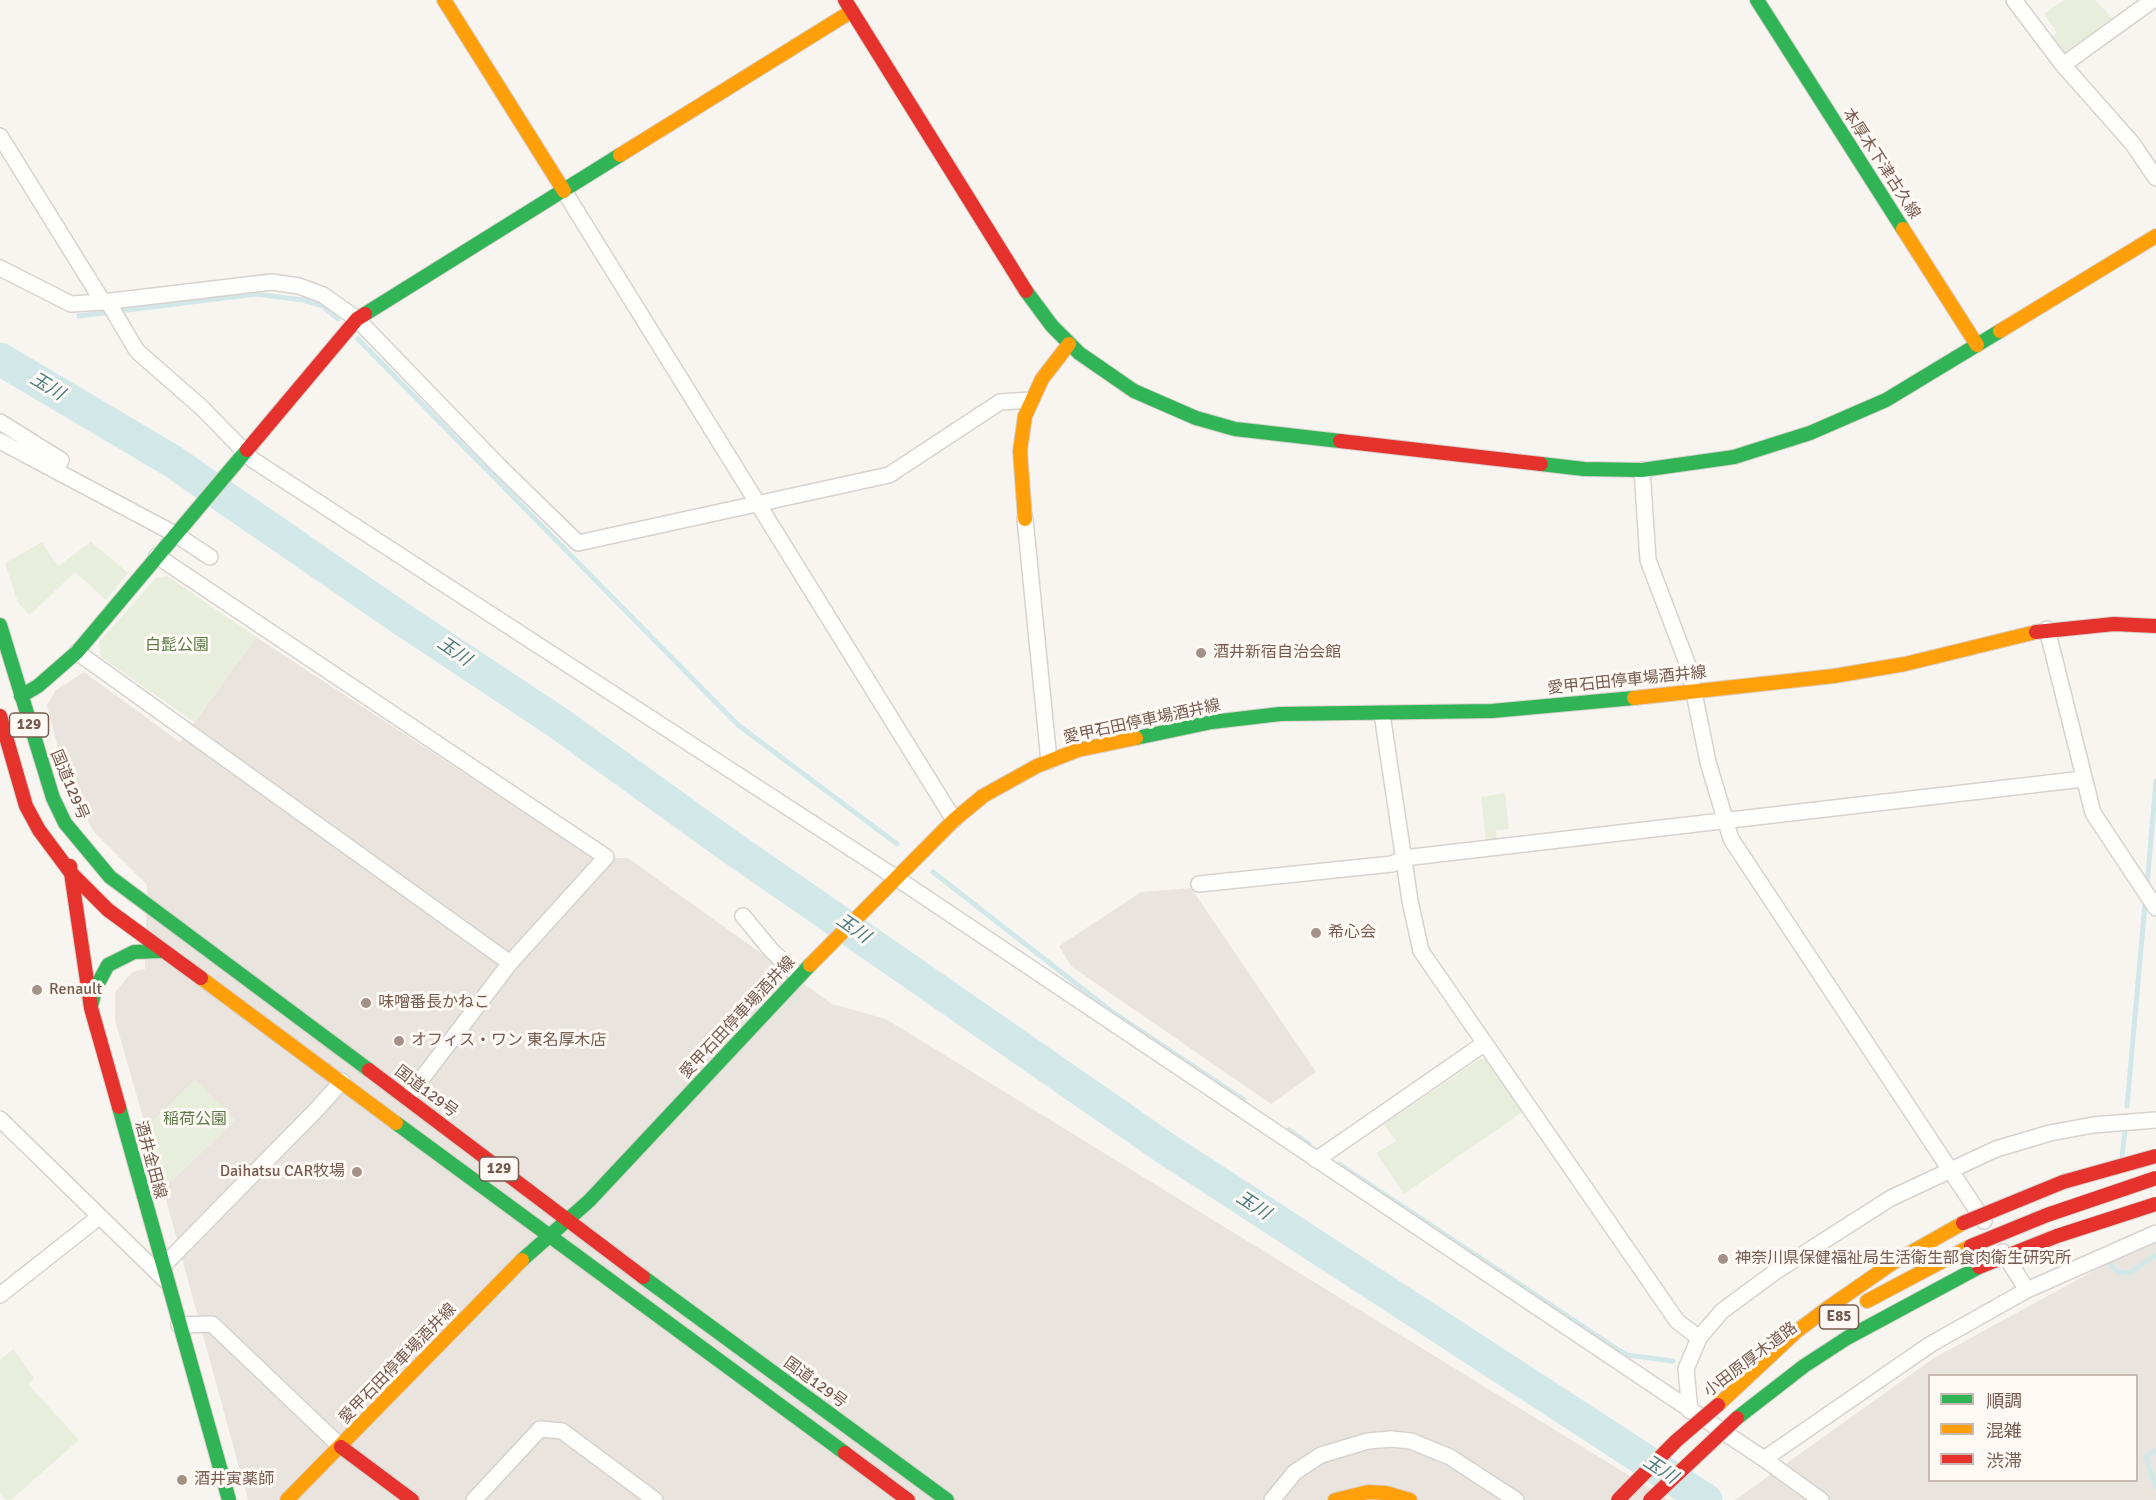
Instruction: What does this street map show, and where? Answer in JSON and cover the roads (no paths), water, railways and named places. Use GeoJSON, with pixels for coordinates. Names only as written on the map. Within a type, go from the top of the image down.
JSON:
{"type":"FeatureCollection","features":[{"type":"Feature","properties":{"kind":"main road"},"geometry":{"type":"LineString","coordinates":[[444,0],[564,191]]}},
{"type":"Feature","properties":{"kind":"main road","name":"本厚木下津古久線"},"geometry":{"type":"LineString","coordinates":[[1757,0],[1977,345]]}},
{"type":"Feature","properties":{"kind":"main road"},"geometry":{"type":"LineString","coordinates":[[21,696],[38,686],[77,652],[357,320],[564,191],[848,5],[1015,276],[1069,344],[1111,377],[1161,405],[1235,429],[1545,465],[1642,470],[1734,457],[1809,433],[1886,400],[2156,236]]}},
{"type":"Feature","properties":{"kind":"main road"},"geometry":{"type":"LineString","coordinates":[[1025,519],[1020,452],[1025,416],[1031,400],[1055,360],[1069,344]]}},
{"type":"Feature","properties":{"kind":"main road","name":"愛甲石田停車場酒井線"},"geometry":{"type":"LineString","coordinates":[[287,1500],[523,1260],[589,1201],[802,973],[954,820],[1010,780],[1048,761],[1078,750],[1212,722],[1280,714],[1492,711],[1692,692],[1905,664],[2047,629],[2114,624],[2156,626]]}},
{"type":"Feature","properties":{"kind":"main road","name":"国道129号"},"geometry":{"type":"LineString","coordinates":[[0,625],[46,778],[65,823],[99,865],[129,894],[407,1098],[566,1221],[946,1500]]}},
{"type":"Feature","properties":{"kind":"main road","name":"129"},"geometry":{"type":"LineString","coordinates":[[1,722],[26,806],[39,830],[71,873],[108,910],[908,1500]]}},
{"type":"Feature","properties":{"kind":"main road","name":"酒井金田線"},"geometry":{"type":"LineString","coordinates":[[65,823],[91,1008],[229,1500]]}},
{"type":"Feature","properties":{"kind":"main road"},"geometry":{"type":"LineString","coordinates":[[91,1008],[96,987],[108,965],[134,952],[164,951]]}},
{"type":"Feature","properties":{"kind":"main road"},"geometry":{"type":"LineString","coordinates":[[1718,1405],[1797,1331],[1894,1262],[1963,1223],[2063,1182],[2156,1156]]}},
{"type":"Feature","properties":{"kind":"main road","name":"小田原厚木道路"},"geometry":{"type":"LineString","coordinates":[[1618,1500],[1676,1441],[1757,1372],[1851,1310],[1971,1246],[2047,1215],[2156,1178]]}},
{"type":"Feature","properties":{"kind":"main road","name":"E85"},"geometry":{"type":"LineString","coordinates":[[1650,1500],[1737,1418],[1804,1366],[1847,1338],[1979,1267],[2057,1236],[2156,1204]]}},
{"type":"Feature","properties":{"kind":"main road"},"geometry":{"type":"LineString","coordinates":[[341,1447],[412,1500]]}},
{"type":"Feature","properties":{"kind":"main road"},"geometry":{"type":"LineString","coordinates":[[1335,1500],[1368,1492],[1386,1493],[1410,1500]]}},
{"type":"Feature","properties":{"kind":"street"},"geometry":{"type":"LineString","coordinates":[[2014,0],[2063,65],[2132,143],[2156,178]]}},
{"type":"Feature","properties":{"kind":"street"},"geometry":{"type":"LineString","coordinates":[[2063,65],[2153,0]]}},
{"type":"Feature","properties":{"kind":"street"},"geometry":{"type":"LineString","coordinates":[[0,136],[137,351],[241,456],[253,460],[895,878],[1764,1459],[1821,1500]]}},
{"type":"Feature","properties":{"kind":"street"},"geometry":{"type":"LineString","coordinates":[[564,191],[954,820]]}},
{"type":"Feature","properties":{"kind":"street"},"geometry":{"type":"LineString","coordinates":[[0,268],[71,304],[110,307],[272,282],[298,286],[323,295],[357,320],[499,466],[578,543],[889,475],[1000,402],[1031,400]]}},
{"type":"Feature","properties":{"kind":"street"},"geometry":{"type":"LineString","coordinates":[[0,422],[61,460],[56,470]]}},
{"type":"Feature","properties":{"kind":"street"},"geometry":{"type":"LineString","coordinates":[[0,441],[178,531],[210,557]]}},
{"type":"Feature","properties":{"kind":"street"},"geometry":{"type":"LineString","coordinates":[[1642,470],[1648,560],[1689,668],[1692,692],[1724,821],[1738,854],[1952,1170],[2027,1290]]}},
{"type":"Feature","properties":{"kind":"street"},"geometry":{"type":"LineString","coordinates":[[1025,519],[1048,761]]}},
{"type":"Feature","properties":{"kind":"street"},"geometry":{"type":"LineString","coordinates":[[157,556],[606,857],[510,963],[407,1098]]}},
{"type":"Feature","properties":{"kind":"street"},"geometry":{"type":"LineString","coordinates":[[2047,629],[2093,813],[2100,828],[2156,908]]}},
{"type":"Feature","properties":{"kind":"street"},"geometry":{"type":"LineString","coordinates":[[77,652],[510,963]]}},
{"type":"Feature","properties":{"kind":"street"},"geometry":{"type":"LineString","coordinates":[[1382,714],[1421,951],[1677,1321],[1699,1338]]}},
{"type":"Feature","properties":{"kind":"street"},"geometry":{"type":"LineString","coordinates":[[1199,884],[1392,864],[1404,858],[2083,779]]}},
{"type":"Feature","properties":{"kind":"street"},"geometry":{"type":"LineString","coordinates":[[743,916],[771,950],[802,973]]}},
{"type":"Feature","properties":{"kind":"street"},"geometry":{"type":"LineString","coordinates":[[1316,1160],[1485,1043]]}},
{"type":"Feature","properties":{"kind":"street"},"geometry":{"type":"LineString","coordinates":[[0,1119],[99,1217],[164,1273],[342,1081]]}},
{"type":"Feature","properties":{"kind":"street"},"geometry":{"type":"LineString","coordinates":[[1690,1411],[1686,1369],[1699,1338],[1722,1311],[1775,1272],[1891,1198],[1996,1149],[2050,1133],[2093,1125],[2156,1120]]}},
{"type":"Feature","properties":{"kind":"street"},"geometry":{"type":"LineString","coordinates":[[0,1295],[99,1217]]}},
{"type":"Feature","properties":{"kind":"street"},"geometry":{"type":"LineString","coordinates":[[1764,1459],[1922,1350],[2027,1290],[2156,1233]]}},
{"type":"Feature","properties":{"kind":"street"},"geometry":{"type":"LineString","coordinates":[[179,1325],[212,1324],[341,1447]]}},
{"type":"Feature","properties":{"kind":"street"},"geometry":{"type":"LineString","coordinates":[[474,1500],[540,1429],[562,1431],[655,1500]]}},
{"type":"Feature","properties":{"kind":"street"},"geometry":{"type":"LineString","coordinates":[[1272,1500],[1295,1472],[1321,1455],[1368,1441],[1411,1441],[1450,1457],[1516,1500]]}},
{"type":"Feature","properties":{"kind":"waterway"},"geometry":{"type":"LineString","coordinates":[[79,316],[256,294],[303,300],[323,306],[338,319]]}},
{"type":"Feature","properties":{"kind":"waterway"},"geometry":{"type":"LineString","coordinates":[[358,339],[738,725],[897,844]]}},
{"type":"Feature","properties":{"kind":"waterway","name":"玉川"},"geometry":{"type":"LineString","coordinates":[[0,359],[172,461],[403,620],[557,722],[728,845],[1165,1148],[1706,1500]]}},
{"type":"Feature","properties":{"kind":"waterway"},"geometry":{"type":"LineString","coordinates":[[2147,886],[2156,781]]}},
{"type":"Feature","properties":{"kind":"waterway"},"geometry":{"type":"LineString","coordinates":[[933,872],[1111,1011],[1244,1100]]}},
{"type":"Feature","properties":{"kind":"waterway"},"geometry":{"type":"LineString","coordinates":[[2127,1106],[2145,904]]}},
{"type":"Feature","properties":{"kind":"waterway"},"geometry":{"type":"LineString","coordinates":[[1289,1130],[1309,1144]]}},
{"type":"Feature","properties":{"kind":"waterway"},"geometry":{"type":"LineString","coordinates":[[2122,1156],[2125,1131]]}},
{"type":"Feature","properties":{"kind":"waterway"},"geometry":{"type":"LineString","coordinates":[[1339,1164],[1620,1351],[1627,1355],[1673,1361]]}},
{"type":"Feature","properties":{"kind":"waterway"},"geometry":{"type":"LineString","coordinates":[[2111,1265],[2119,1273],[2131,1272],[2156,1255]]}},
{"type":"Feature","properties":{"kind":"waterway"},"geometry":{"type":"LineString","coordinates":[[2156,1450],[2146,1457],[2156,1487]]}},
{"type":"Feature","properties":{"kind":"place","name":"酒井新宿自治会館"},"geometry":{"type":"Point","coordinates":[1201,653]}},
{"type":"Feature","properties":{"kind":"place","name":"希心会"},"geometry":{"type":"Point","coordinates":[1316,933]}},
{"type":"Feature","properties":{"kind":"place","name":"Renault"},"geometry":{"type":"Point","coordinates":[37,990]}},
{"type":"Feature","properties":{"kind":"place","name":"味噌番長かねこ"},"geometry":{"type":"Point","coordinates":[366,1003]}},
{"type":"Feature","properties":{"kind":"place","name":"オフィス・ワン 東名厚木店"},"geometry":{"type":"Point","coordinates":[399,1041]}},
{"type":"Feature","properties":{"kind":"place","name":"Daihatsu CAR牧場"},"geometry":{"type":"Point","coordinates":[357,1172]}},
{"type":"Feature","properties":{"kind":"place","name":"神奈川県保健福祉局生活衛生部食肉衛生研究所"},"geometry":{"type":"Point","coordinates":[1723,1259]}},
{"type":"Feature","properties":{"kind":"place","name":"酒井寅薬師"},"geometry":{"type":"Point","coordinates":[182,1480]}},
{"type":"Feature","properties":{"kind":"park label","name":"白髭公園"},"geometry":{"type":"Point","coordinates":[177,646]}},
{"type":"Feature","properties":{"kind":"park label","name":"稲荷公園"},"geometry":{"type":"Point","coordinates":[195,1120]}}]}
